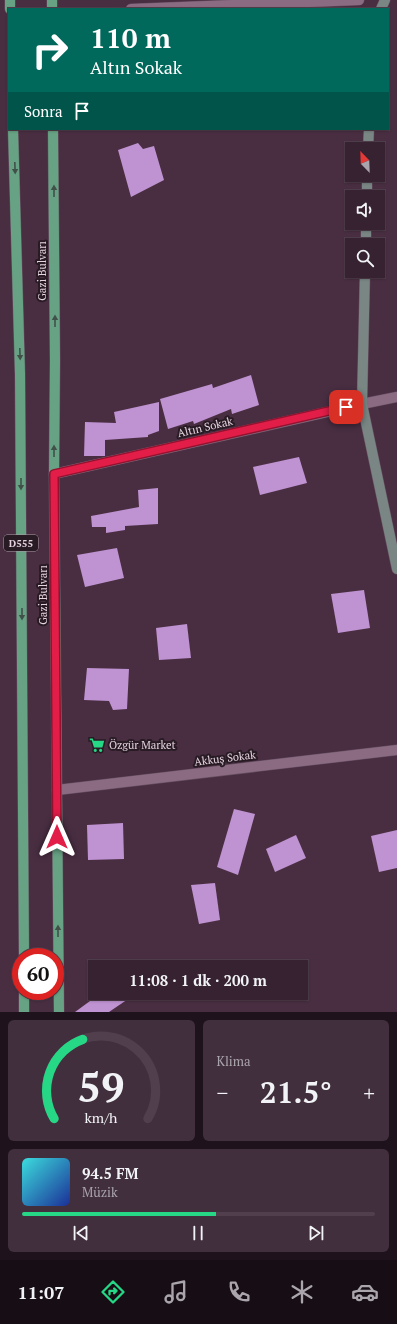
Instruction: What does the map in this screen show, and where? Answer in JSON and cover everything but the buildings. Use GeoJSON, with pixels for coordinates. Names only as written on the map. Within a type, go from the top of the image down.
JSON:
{"type":"FeatureCollection","features":[{"type":"Feature","properties":{"kind":"main road","name":"Gazi Bulvarı"},"geometry":{"type":"LineString","coordinates":[[14,130],[20,374],[24,948]]}},
{"type":"Feature","properties":{"kind":"main road","name":"Gazi Bulvarı"},"geometry":{"type":"LineString","coordinates":[[53,130],[55,360],[54,474],[59,1012]]}},
{"type":"Feature","properties":{"kind":"main road"},"geometry":{"type":"LineString","coordinates":[[368,142],[369,130]]}},
{"type":"Feature","properties":{"kind":"main road"},"geometry":{"type":"LineString","coordinates":[[365,278],[362,404],[397,569]]}},
{"type":"Feature","properties":{"kind":"main road"},"geometry":{"type":"LineString","coordinates":[[24,1000],[24,1012]]}},
{"type":"Feature","properties":{"kind":"street"},"geometry":{"type":"LineString","coordinates":[[156,8],[359,0]]}},
{"type":"Feature","properties":{"kind":"street","name":"Altın Sokak"},"geometry":{"type":"LineString","coordinates":[[54,474],[397,397]]}},
{"type":"Feature","properties":{"kind":"street","name":"Akkuş Sokak"},"geometry":{"type":"LineString","coordinates":[[57,790],[397,750]]}},
{"type":"Feature","properties":{"kind":"place","name":"Özgür Market"},"geometry":{"type":"Point","coordinates":[97,745]}},
{"type":"Feature","properties":{"kind":"route"},"geometry":{"type":"LineString","coordinates":[[57,837],[54,474],[346,407]]}}]}
